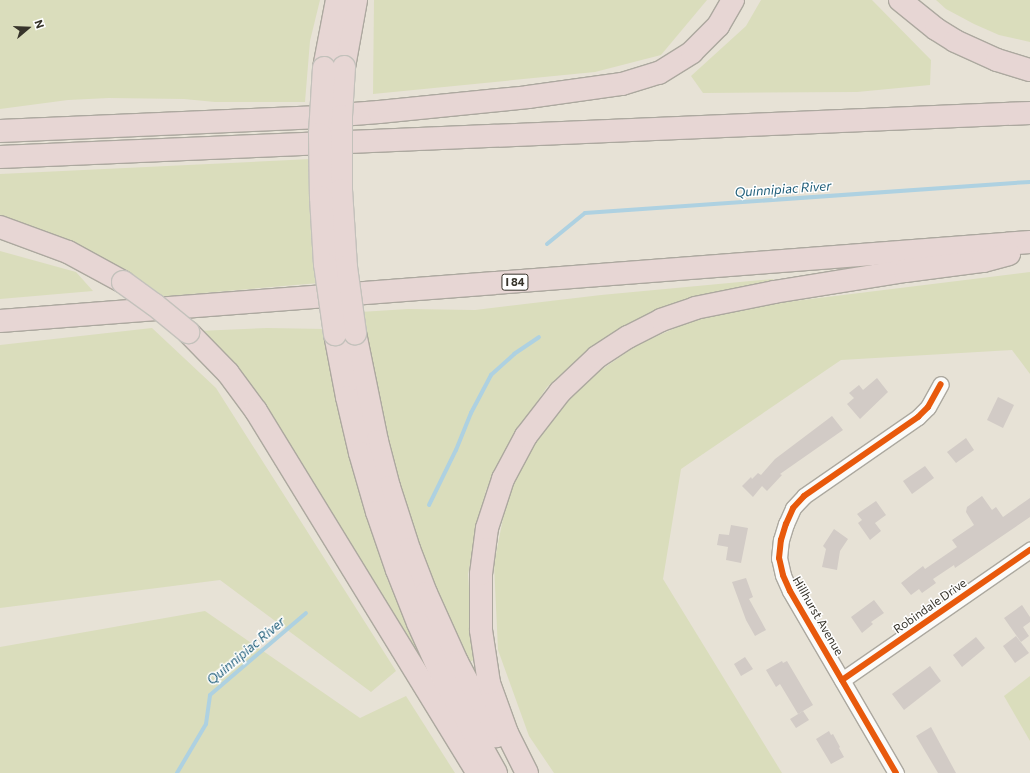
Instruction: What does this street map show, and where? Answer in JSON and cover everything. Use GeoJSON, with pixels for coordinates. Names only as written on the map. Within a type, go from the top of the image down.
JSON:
{"type":"FeatureCollection","features":[{"type":"Feature","properties":{"kind":"highway"},"geometry":{"type":"LineString","coordinates":[[334,68],[337,0]]}},
{"type":"Feature","properties":{"kind":"highway"},"geometry":{"type":"LineString","coordinates":[[356,0],[334,68],[320,134],[321,197],[325,264],[389,487],[409,549],[431,605],[463,673],[492,730],[518,773]]}},
{"type":"Feature","properties":{"kind":"highway"},"geometry":{"type":"LineString","coordinates":[[0,130],[357,114],[470,104],[622,84],[659,73],[692,52],[718,26],[733,0]]}},
{"type":"Feature","properties":{"kind":"highway"},"geometry":{"type":"LineString","coordinates":[[900,0],[921,18],[955,41],[997,60],[1030,70]]}},
{"type":"Feature","properties":{"kind":"highway"},"geometry":{"type":"LineString","coordinates":[[0,157],[1030,113]]}},
{"type":"Feature","properties":{"kind":"highway"},"geometry":{"type":"LineString","coordinates":[[0,226],[68,252],[123,282],[155,305],[188,332],[228,373],[259,415],[478,773]]}},
{"type":"Feature","properties":{"kind":"highway","name":"I 84"},"geometry":{"type":"LineString","coordinates":[[0,322],[1030,242]]}},
{"type":"Feature","properties":{"kind":"highway"},"geometry":{"type":"LineString","coordinates":[[527,773],[501,720],[486,670],[480,616],[482,560],[490,515],[508,468],[533,425],[568,383],[597,357],[628,337],[661,320],[695,308],[828,283],[983,261],[1030,247]]}},
{"type":"Feature","properties":{"kind":"highway"},"geometry":{"type":"LineString","coordinates":[[345,333],[347,397],[360,453],[377,512],[418,624],[441,674],[496,773]]}},
{"type":"Feature","properties":{"kind":"street","name":"Hillhurst Avenue"},"geometry":{"type":"LineString","coordinates":[[896,773],[783,575],[779,558],[780,540],[793,508],[804,496],[918,417],[928,407],[940,384]]}},
{"type":"Feature","properties":{"kind":"street","name":"Robindale Drive"},"geometry":{"type":"LineString","coordinates":[[842,680],[1030,550]]}},
{"type":"Feature","properties":{"kind":"green space"},"geometry":{"type":"Polygon","coordinates":[[[0,0],[320,0],[310,41],[305,102],[215,102],[184,99],[109,98],[68,100],[0,109],[0,0]]]}},
{"type":"Feature","properties":{"kind":"green space"},"geometry":{"type":"Polygon","coordinates":[[[374,0],[707,0],[661,55],[595,72],[373,94],[374,0]]]}},
{"type":"Feature","properties":{"kind":"green space"},"geometry":{"type":"Polygon","coordinates":[[[761,0],[872,0],[931,60],[930,85],[857,92],[703,93],[691,76],[746,26],[761,0]]]}},
{"type":"Feature","properties":{"kind":"green space"},"geometry":{"type":"Polygon","coordinates":[[[936,0],[1030,0],[1030,42],[999,35],[974,24],[946,9],[936,0]]]}},
{"type":"Feature","properties":{"kind":"green space"},"geometry":{"type":"Polygon","coordinates":[[[311,159],[319,283],[157,297],[0,220],[0,174],[311,159]]]}},
{"type":"Feature","properties":{"kind":"green space"},"geometry":{"type":"Polygon","coordinates":[[[0,251],[76,272],[93,291],[0,299],[0,251]]]}},
{"type":"Feature","properties":{"kind":"green space"},"geometry":{"type":"Polygon","coordinates":[[[1030,272],[1030,374],[1012,350],[841,360],[681,469],[663,579],[782,773],[554,773],[529,736],[498,650],[494,564],[511,478],[562,403],[598,372],[639,344],[714,311],[1030,272]]]}},
{"type":"Feature","properties":{"kind":"green space"},"geometry":{"type":"Polygon","coordinates":[[[773,279],[774,284],[655,312],[590,348],[547,387],[513,438],[486,490],[468,574],[474,660],[469,662],[447,615],[417,542],[400,490],[376,402],[360,312],[408,309],[475,310],[601,295],[773,279]]]}},
{"type":"Feature","properties":{"kind":"green space"},"geometry":{"type":"Polygon","coordinates":[[[152,328],[216,388],[396,671],[371,692],[220,580],[0,608],[0,345],[152,328]]]}},
{"type":"Feature","properties":{"kind":"green space"},"geometry":{"type":"Polygon","coordinates":[[[267,328],[325,329],[354,475],[388,581],[437,681],[432,683],[320,493],[268,412],[198,331],[267,328]]]}},
{"type":"Feature","properties":{"kind":"green space"},"geometry":{"type":"Polygon","coordinates":[[[205,611],[360,718],[406,696],[455,773],[0,773],[0,647],[205,611]]]}},
{"type":"Feature","properties":{"kind":"green space"},"geometry":{"type":"Polygon","coordinates":[[[1030,676],[1030,741],[1004,696],[1030,676]]]}},
{"type":"Feature","properties":{"kind":"building"},"geometry":{"type":"Polygon","coordinates":[[[877,378],[888,392],[860,419],[847,404],[854,398],[849,393],[859,385],[863,390],[877,378]]]}},
{"type":"Feature","properties":{"kind":"building"},"geometry":{"type":"Polygon","coordinates":[[[998,397],[1014,405],[1003,428],[987,420],[998,397]]]}},
{"type":"Feature","properties":{"kind":"building"},"geometry":{"type":"Polygon","coordinates":[[[832,416],[843,430],[780,474],[782,475],[767,491],[762,486],[753,497],[742,486],[751,477],[752,479],[758,473],[761,475],[775,459],[832,416]]]}},
{"type":"Feature","properties":{"kind":"building"},"geometry":{"type":"Polygon","coordinates":[[[966,438],[974,450],[956,463],[947,452],[966,438]]]}},
{"type":"Feature","properties":{"kind":"building"},"geometry":{"type":"Polygon","coordinates":[[[925,466],[934,478],[912,494],[903,481],[925,466]]]}},
{"type":"Feature","properties":{"kind":"building"},"geometry":{"type":"Polygon","coordinates":[[[982,496],[992,510],[996,507],[1003,517],[1030,498],[1030,517],[955,568],[954,565],[933,579],[936,583],[922,593],[919,589],[911,595],[901,583],[923,566],[925,569],[957,547],[952,540],[974,525],[966,512],[967,507],[982,496]]]}},
{"type":"Feature","properties":{"kind":"building"},"geometry":{"type":"Polygon","coordinates":[[[876,501],[886,515],[875,523],[881,531],[870,540],[858,523],[862,520],[857,514],[876,501]]]}},
{"type":"Feature","properties":{"kind":"building"},"geometry":{"type":"Polygon","coordinates":[[[731,525],[748,528],[741,563],[726,560],[728,547],[717,545],[719,534],[729,535],[731,525]]]}},
{"type":"Feature","properties":{"kind":"building"},"geometry":{"type":"Polygon","coordinates":[[[834,529],[848,539],[840,551],[837,570],[822,567],[826,549],[823,546],[834,529]]]}},
{"type":"Feature","properties":{"kind":"building"},"geometry":{"type":"Polygon","coordinates":[[[746,578],[753,597],[749,599],[766,630],[755,636],[746,620],[732,582],[746,578]]]}},
{"type":"Feature","properties":{"kind":"building"},"geometry":{"type":"Polygon","coordinates":[[[874,600],[884,613],[871,622],[873,624],[862,633],[851,617],[874,600]]]}},
{"type":"Feature","properties":{"kind":"building"},"geometry":{"type":"Polygon","coordinates":[[[1022,605],[1030,617],[1030,622],[1023,627],[1029,636],[1021,642],[1004,618],[1022,605]]]}},
{"type":"Feature","properties":{"kind":"building"},"geometry":{"type":"Polygon","coordinates":[[[1016,636],[1029,653],[1015,663],[1003,646],[1016,636]]]}},
{"type":"Feature","properties":{"kind":"building"},"geometry":{"type":"Polygon","coordinates":[[[976,637],[985,648],[962,667],[953,655],[976,637]]]}},
{"type":"Feature","properties":{"kind":"building"},"geometry":{"type":"Polygon","coordinates":[[[745,657],[753,669],[741,676],[734,664],[745,657]]]}},
{"type":"Feature","properties":{"kind":"building"},"geometry":{"type":"Polygon","coordinates":[[[782,661],[783,663],[787,661],[813,705],[798,714],[780,684],[776,687],[766,670],[782,661]]]}},
{"type":"Feature","properties":{"kind":"building"},"geometry":{"type":"Polygon","coordinates":[[[930,666],[941,681],[904,710],[892,694],[930,666]]]}},
{"type":"Feature","properties":{"kind":"building"},"geometry":{"type":"Polygon","coordinates":[[[803,711],[809,720],[796,728],[790,719],[803,711]]]}},
{"type":"Feature","properties":{"kind":"building"},"geometry":{"type":"Polygon","coordinates":[[[931,727],[956,773],[938,773],[916,736],[931,727]]]}},
{"type":"Feature","properties":{"kind":"building"},"geometry":{"type":"Polygon","coordinates":[[[829,731],[831,735],[833,734],[844,757],[831,764],[816,739],[829,731]]]}},
{"type":"Feature","properties":{"kind":"waterway","name":"Quinnipiac River"},"geometry":{"type":"LineString","coordinates":[[547,244],[585,213],[1030,182]]}},
{"type":"Feature","properties":{"kind":"waterway","name":"Quinnipiac River"},"geometry":{"type":"LineString","coordinates":[[429,505],[456,450],[471,413],[491,375],[514,354],[539,337]]}},
{"type":"Feature","properties":{"kind":"waterway","name":"Quinnipiac River"},"geometry":{"type":"LineString","coordinates":[[177,773],[206,724],[210,695],[306,613]]}},
{"type":"Feature","properties":{"kind":"cycle path"},"geometry":{"type":"LineString","coordinates":[[896,773],[790,591],[783,575],[779,558],[781,540],[793,508],[804,496],[918,417],[928,407],[941,384]]}},
{"type":"Feature","properties":{"kind":"cycle path"},"geometry":{"type":"LineString","coordinates":[[842,680],[1030,550]]}}]}
